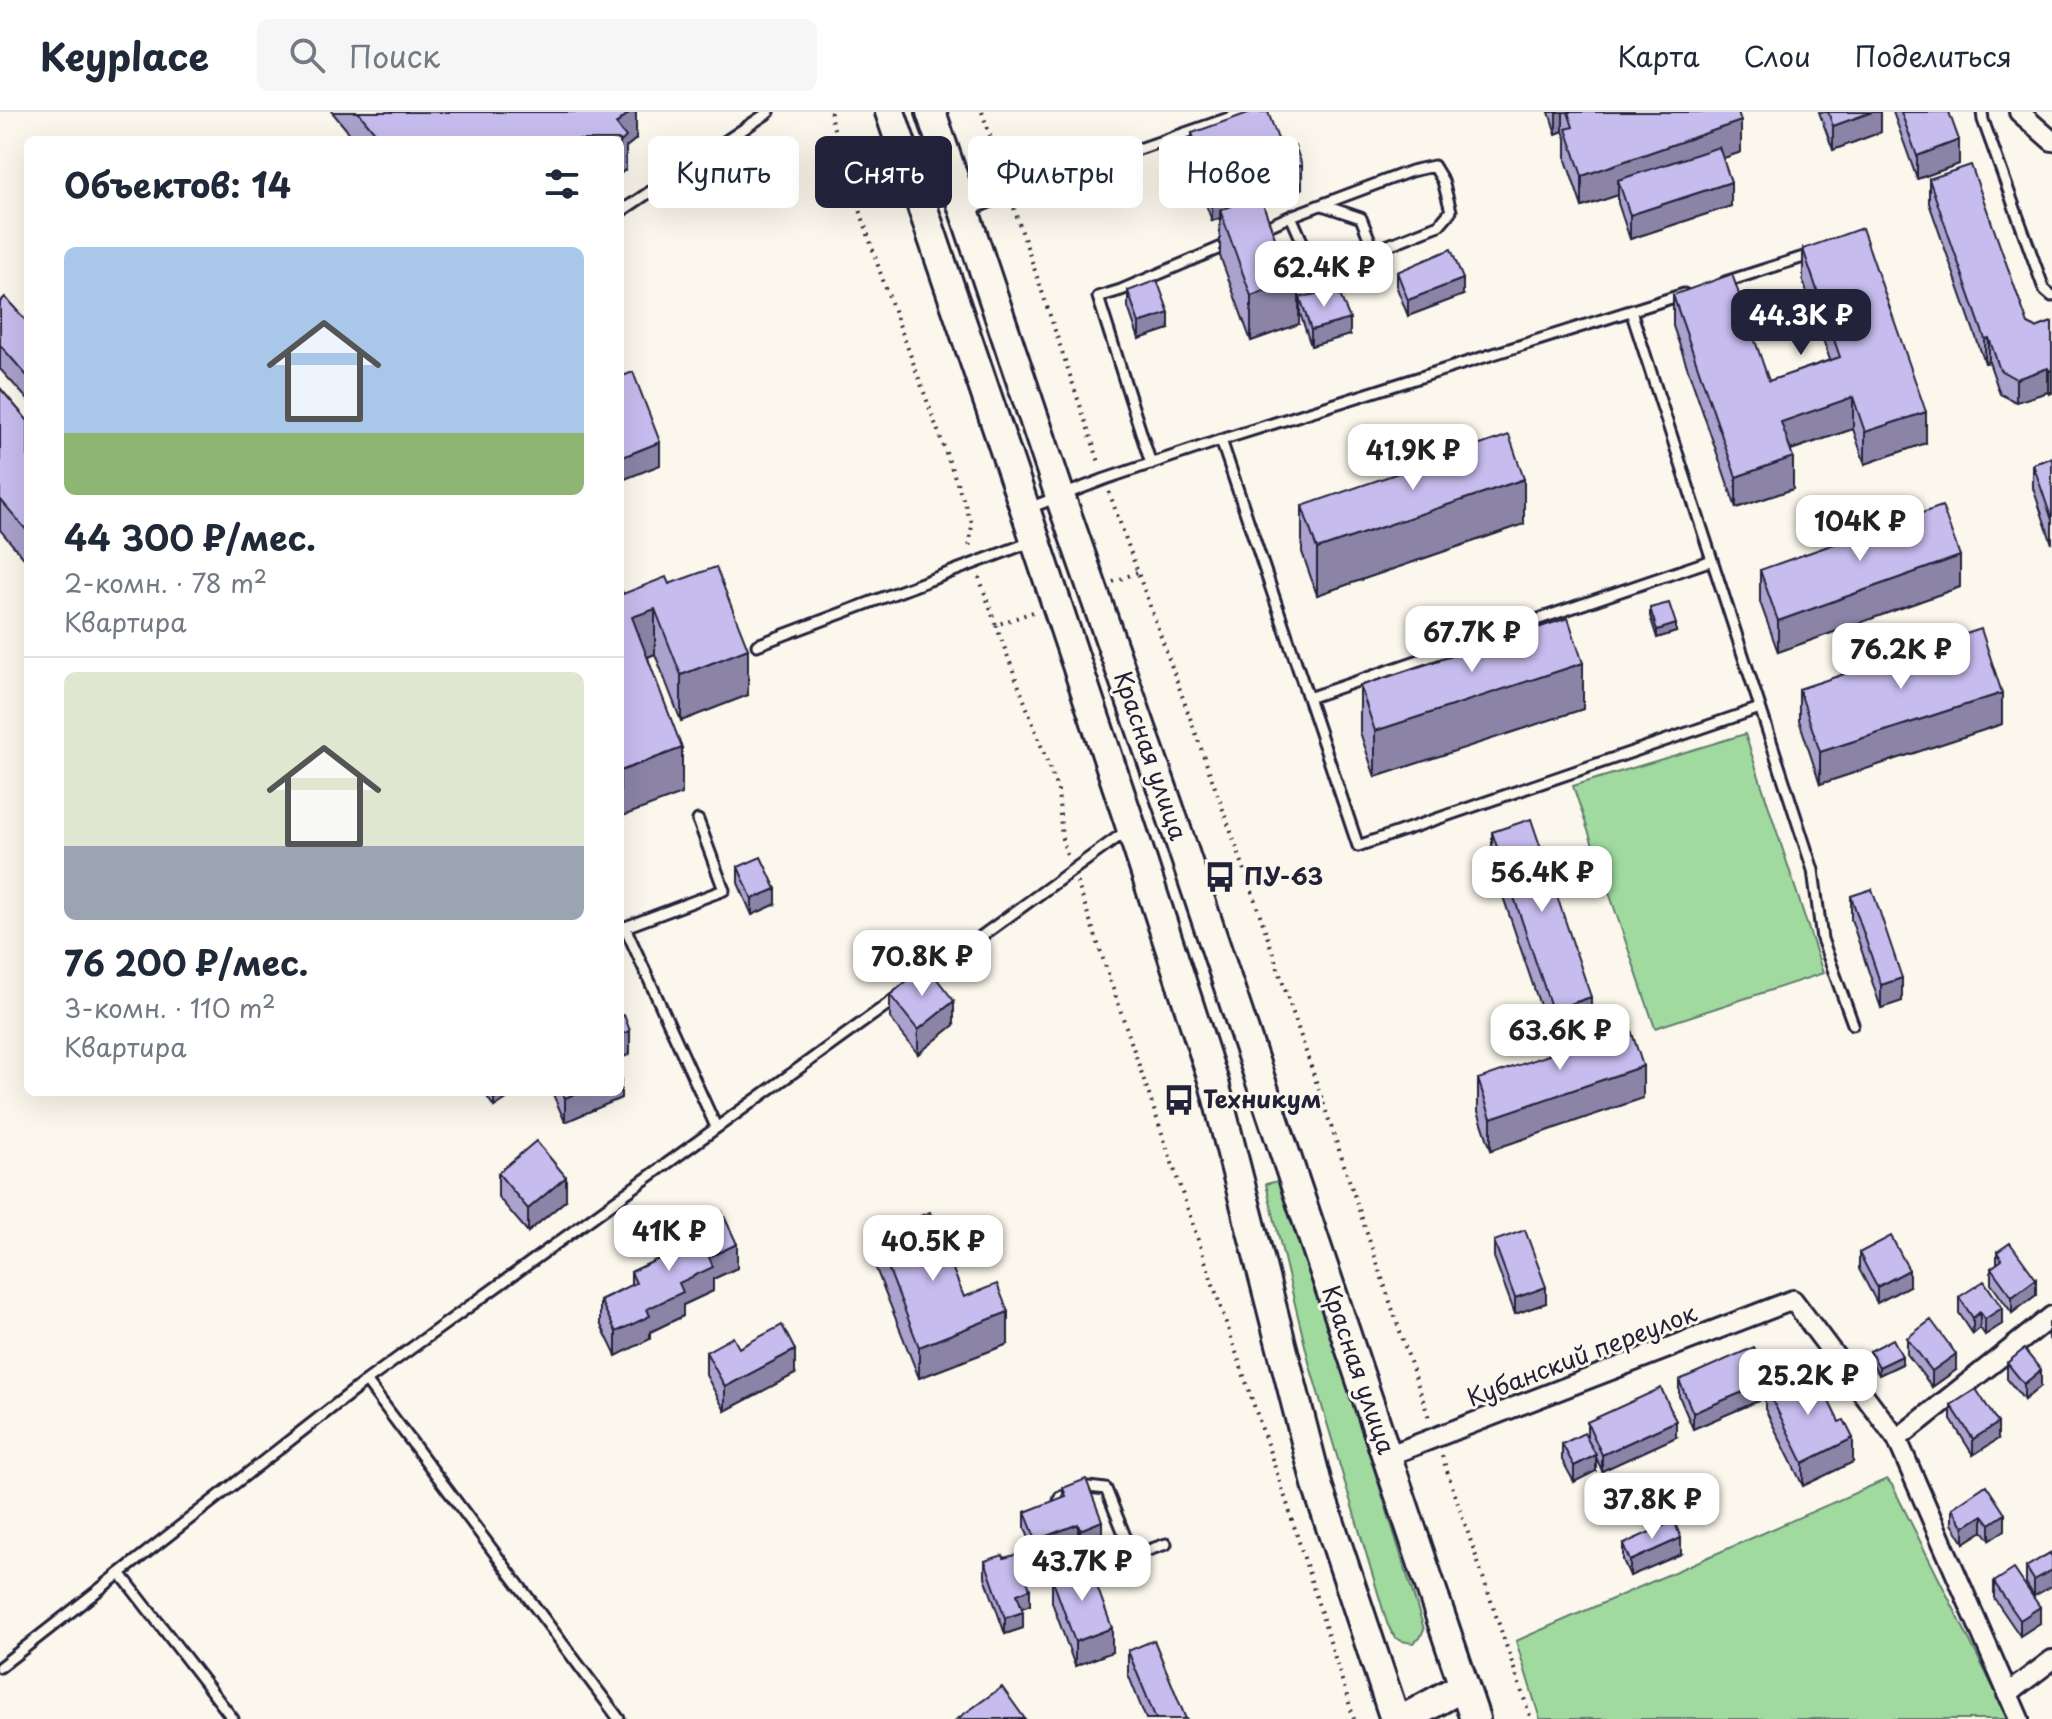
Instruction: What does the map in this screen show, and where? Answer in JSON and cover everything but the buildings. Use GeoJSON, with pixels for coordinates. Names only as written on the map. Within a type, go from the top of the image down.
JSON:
{"type":"FeatureCollection","features":[{"type":"Feature","properties":{"kind":"main road","name":"Красная улица"},"geometry":{"type":"LineString","coordinates":[[890,112],[1057,603],[1214,1083],[1318,1488],[1395,1719]]}},
{"type":"Feature","properties":{"kind":"main road","name":"Красная улица"},"geometry":{"type":"LineString","coordinates":[[931,112],[1475,1719]]}},
{"type":"Feature","properties":{"kind":"main road"},"geometry":{"type":"LineString","coordinates":[[1404,1719],[1464,1686]]}},
{"type":"Feature","properties":{"kind":"street"},"geometry":{"type":"LineString","coordinates":[[2019,112],[2052,141]]}},
{"type":"Feature","properties":{"kind":"street","name":"Кубанский переулок"},"geometry":{"type":"LineString","coordinates":[[1387,1456],[1793,1300],[1897,1439]]}},
{"type":"Feature","properties":{"kind":"street"},"geometry":{"type":"LineString","coordinates":[[2019,1719],[1897,1439],[2052,1316]]}},
{"type":"Feature","properties":{"kind":"street"},"geometry":{"type":"LineString","coordinates":[[2007,1694],[2052,1660]]}},
{"type":"Feature","properties":{"kind":"lane"},"geometry":{"type":"LineString","coordinates":[[624,209],[769,112]]}},
{"type":"Feature","properties":{"kind":"lane"},"geometry":{"type":"LineString","coordinates":[[1143,148],[1246,112]]}},
{"type":"Feature","properties":{"kind":"lane"},"geometry":{"type":"LineString","coordinates":[[1982,112],[2044,289],[2052,296]]}},
{"type":"Feature","properties":{"kind":"lane"},"geometry":{"type":"LineString","coordinates":[[1248,236],[1291,216],[1411,171],[1434,166],[1443,181],[1451,211],[1439,225],[1331,268],[1312,264],[1291,216]]}},
{"type":"Feature","properties":{"kind":"lane"},"geometry":{"type":"LineString","coordinates":[[1322,205],[1361,218],[1374,251]]}},
{"type":"Feature","properties":{"kind":"lane"},"geometry":{"type":"LineString","coordinates":[[965,212],[975,208]]}},
{"type":"Feature","properties":{"kind":"lane"},"geometry":{"type":"LineString","coordinates":[[1151,464],[1098,297],[1234,242]]}},
{"type":"Feature","properties":{"kind":"lane"},"geometry":{"type":"LineString","coordinates":[[1719,283],[1823,251]]}},
{"type":"Feature","properties":{"kind":"lane"},"geometry":{"type":"LineString","coordinates":[[1025,509],[1221,440],[1690,293]]}},
{"type":"Feature","properties":{"kind":"lane"},"geometry":{"type":"LineString","coordinates":[[1631,311],[1813,870],[1822,939],[1853,1024]]}},
{"type":"Feature","properties":{"kind":"lane"},"geometry":{"type":"LineString","coordinates":[[1221,440],[1358,846],[1760,708]]}},
{"type":"Feature","properties":{"kind":"lane"},"geometry":{"type":"LineString","coordinates":[[757,645],[1035,541]]}},
{"type":"Feature","properties":{"kind":"lane"},"geometry":{"type":"LineString","coordinates":[[1308,698],[1712,560]]}},
{"type":"Feature","properties":{"kind":"lane"},"geometry":{"type":"LineString","coordinates":[[624,927],[724,890],[698,820]]}},
{"type":"Feature","properties":{"kind":"lane"},"geometry":{"type":"LineString","coordinates":[[920,980],[1131,827]]}},
{"type":"Feature","properties":{"kind":"lane"},"geometry":{"type":"LineString","coordinates":[[624,932],[716,1127]]}},
{"type":"Feature","properties":{"kind":"lane"},"geometry":{"type":"LineString","coordinates":[[0,1667],[366,1381],[907,989]]}},
{"type":"Feature","properties":{"kind":"lane"},"geometry":{"type":"LineString","coordinates":[[366,1381],[619,1719]]}},
{"type":"Feature","properties":{"kind":"lane"},"geometry":{"type":"LineString","coordinates":[[1059,1516],[1056,1510],[1060,1497],[1088,1487],[1106,1489],[1133,1556]]}},
{"type":"Feature","properties":{"kind":"lane"},"geometry":{"type":"LineString","coordinates":[[1070,1543],[1077,1560],[1096,1568],[1166,1544]]}},
{"type":"Feature","properties":{"kind":"lane"},"geometry":{"type":"LineString","coordinates":[[120,1573],[233,1719]]}},
{"type":"Feature","properties":{"kind":"path"},"geometry":{"type":"LineString","coordinates":[[831,112],[880,272],[972,524],[969,550],[1058,791],[1062,839],[1286,1500],[1354,1719]]}},
{"type":"Feature","properties":{"kind":"path"},"geometry":{"type":"LineString","coordinates":[[982,112],[990,136]]}},
{"type":"Feature","properties":{"kind":"path"},"geometry":{"type":"LineString","coordinates":[[1014,208],[1105,479],[1250,885],[1531,1719]]}},
{"type":"Feature","properties":{"kind":"path"},"geometry":{"type":"LineString","coordinates":[[1093,590],[1138,572]]}},
{"type":"Feature","properties":{"kind":"path"},"geometry":{"type":"LineString","coordinates":[[996,625],[1057,603]]}},
{"type":"Feature","properties":{"kind":"green space"},"geometry":{"type":"Polygon","coordinates":[[[1745,734],[1823,973],[1655,1028],[1573,786],[1745,734]]]}},
{"type":"Feature","properties":{"kind":"green space"},"geometry":{"type":"Polygon","coordinates":[[[1278,1181],[1355,1408],[1424,1629],[1420,1638],[1413,1643],[1396,1638],[1387,1623],[1310,1366],[1266,1184],[1278,1181]]]}},
{"type":"Feature","properties":{"kind":"green space"},"geometry":{"type":"Polygon","coordinates":[[[1887,1479],[2009,1719],[1540,1719],[1516,1641],[1887,1479]]]}},
{"type":"Feature","properties":{"kind":"place","name":"ПУ-63"},"geometry":{"type":"Point","coordinates":[1220,877]}},
{"type":"Feature","properties":{"kind":"place","name":"Техникум"},"geometry":{"type":"Point","coordinates":[1179,1100]}}]}
